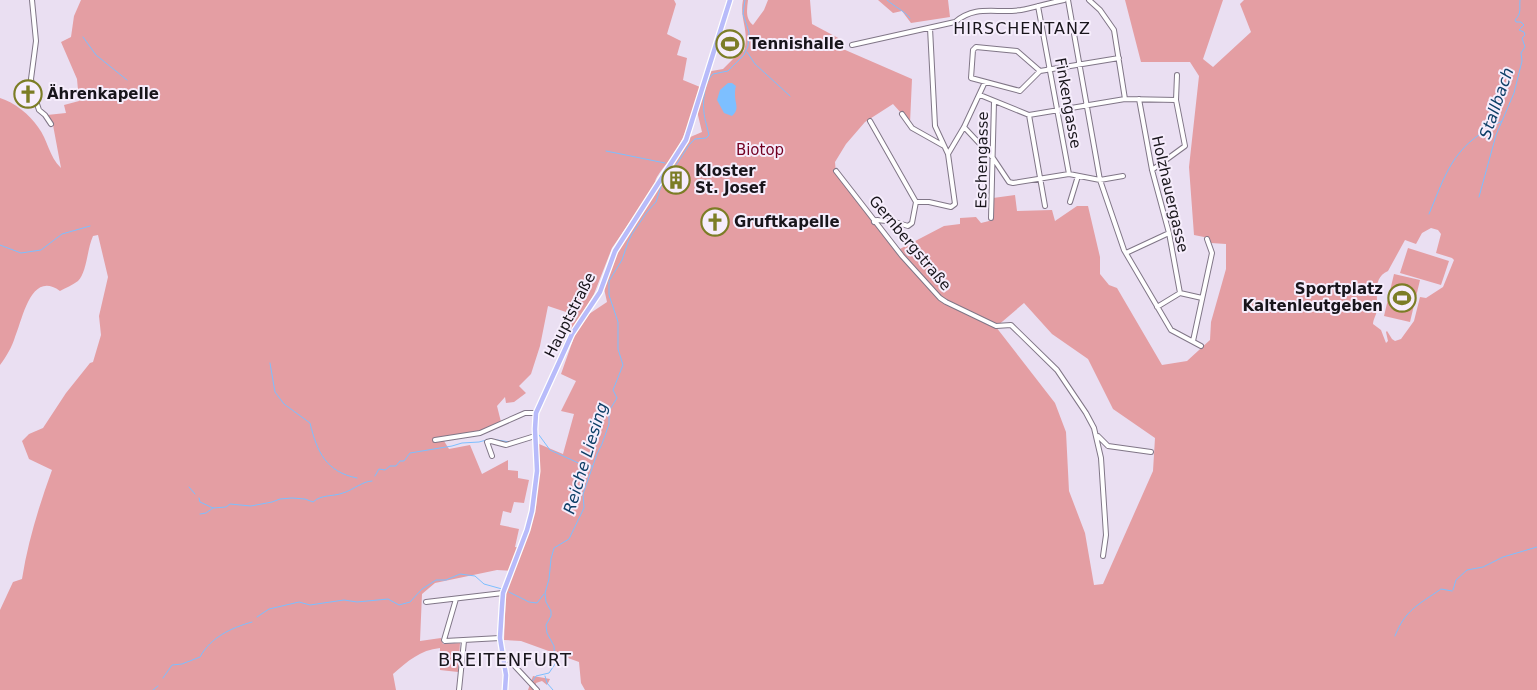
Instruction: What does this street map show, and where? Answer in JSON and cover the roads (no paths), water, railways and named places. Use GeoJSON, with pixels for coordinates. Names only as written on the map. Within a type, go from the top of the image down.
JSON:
{"type":"FeatureCollection","features":[{"type":"Feature","properties":{"kind":"main road","name":"Hauptstraße"},"geometry":{"type":"LineString","coordinates":[[505,690],[506,675],[500,638],[503,593],[527,530],[532,511],[537,471],[536,413],[572,334],[600,292],[615,251],[686,140],[730,0]]}},
{"type":"Feature","properties":{"kind":"street"},"geometry":{"type":"LineString","coordinates":[[32,0],[36,41],[31,79],[39,110],[51,124]]}},
{"type":"Feature","properties":{"kind":"street"},"geometry":{"type":"LineString","coordinates":[[852,45],[955,22],[962,16],[974,11],[1019,10],[1064,0]]}},
{"type":"Feature","properties":{"kind":"street"},"geometry":{"type":"LineString","coordinates":[[1068,0],[1100,180],[1126,253],[1171,330],[1201,346]]}},
{"type":"Feature","properties":{"kind":"street"},"geometry":{"type":"LineString","coordinates":[[1089,0],[1111,24],[1116,38],[1125,99]]}},
{"type":"Feature","properties":{"kind":"street","name":"Finkengasse"},"geometry":{"type":"LineString","coordinates":[[1038,6],[1051,69],[1068,174]]}},
{"type":"Feature","properties":{"kind":"street"},"geometry":{"type":"LineString","coordinates":[[916,202],[951,206],[955,204],[948,154],[935,126],[930,28]]}},
{"type":"Feature","properties":{"kind":"street"},"geometry":{"type":"LineString","coordinates":[[1040,71],[1017,51],[976,46],[973,50],[971,78],[1020,91],[1040,71],[1118,58]]}},
{"type":"Feature","properties":{"kind":"street"},"geometry":{"type":"LineString","coordinates":[[1152,170],[1185,146],[1176,100],[1176,75]]}},
{"type":"Feature","properties":{"kind":"street"},"geometry":{"type":"LineString","coordinates":[[948,154],[964,128],[985,82]]}},
{"type":"Feature","properties":{"kind":"street"},"geometry":{"type":"LineString","coordinates":[[980,95],[1029,115],[1125,99],[1176,100]]}},
{"type":"Feature","properties":{"kind":"street","name":"Holzhauergasse"},"geometry":{"type":"LineString","coordinates":[[1139,99],[1152,170],[1169,233],[1180,293]]}},
{"type":"Feature","properties":{"kind":"street","name":"Eschengasse"},"geometry":{"type":"LineString","coordinates":[[992,218],[994,102]]}},
{"type":"Feature","properties":{"kind":"street"},"geometry":{"type":"LineString","coordinates":[[902,114],[912,128],[944,146]]}},
{"type":"Feature","properties":{"kind":"street"},"geometry":{"type":"LineString","coordinates":[[1029,115],[1045,206]]}},
{"type":"Feature","properties":{"kind":"street"},"geometry":{"type":"LineString","coordinates":[[870,121],[916,202],[910,226],[892,221],[876,220],[874,222]]}},
{"type":"Feature","properties":{"kind":"street"},"geometry":{"type":"LineString","coordinates":[[964,128],[993,158],[1009,182],[1013,183],[1068,174],[1100,180],[1123,176]]}},
{"type":"Feature","properties":{"kind":"street","name":"Gernbergstraße"},"geometry":{"type":"LineString","coordinates":[[836,171],[902,256],[943,300],[996,326],[1011,325],[1061,375],[1086,413],[1096,434],[1099,446],[1106,535],[1103,556]]}},
{"type":"Feature","properties":{"kind":"street"},"geometry":{"type":"LineString","coordinates":[[1070,202],[1078,176]]}},
{"type":"Feature","properties":{"kind":"street"},"geometry":{"type":"LineString","coordinates":[[1126,253],[1169,233]]}},
{"type":"Feature","properties":{"kind":"street"},"geometry":{"type":"LineString","coordinates":[[1193,341],[1212,253],[1207,239]]}},
{"type":"Feature","properties":{"kind":"street"},"geometry":{"type":"LineString","coordinates":[[1157,307],[1180,293],[1202,298]]}},
{"type":"Feature","properties":{"kind":"street"},"geometry":{"type":"LineString","coordinates":[[435,440],[480,433],[524,413],[536,413]]}},
{"type":"Feature","properties":{"kind":"street"},"geometry":{"type":"LineString","coordinates":[[1096,434],[1106,445]]}},
{"type":"Feature","properties":{"kind":"street"},"geometry":{"type":"LineString","coordinates":[[492,456],[487,442],[491,441],[506,445],[535,436]]}},
{"type":"Feature","properties":{"kind":"street"},"geometry":{"type":"LineString","coordinates":[[1099,446],[1106,445],[1151,452]]}},
{"type":"Feature","properties":{"kind":"street"},"geometry":{"type":"LineString","coordinates":[[426,602],[503,593]]}},
{"type":"Feature","properties":{"kind":"street"},"geometry":{"type":"LineString","coordinates":[[456,599],[444,640],[448,642],[500,638]]}},
{"type":"Feature","properties":{"kind":"street"},"geometry":{"type":"LineString","coordinates":[[459,690],[464,641]]}},
{"type":"Feature","properties":{"kind":"street"},"geometry":{"type":"LineString","coordinates":[[504,659],[509,660],[534,687]]}},
{"type":"Feature","properties":{"kind":"water"},"geometry":{"type":"Polygon","coordinates":[[[728,83],[736,86],[736,109],[732,116],[724,113],[717,100],[720,90],[728,83]]]}},
{"type":"Feature","properties":{"kind":"waterway","name":"Reiche Liesing"},"geometry":{"type":"LineString","coordinates":[[532,682],[536,676],[549,673],[555,664],[554,646],[547,633],[546,625],[551,616],[551,611],[546,602],[545,593],[554,548],[569,539],[584,508],[583,494],[609,424],[609,411],[617,398],[613,390],[623,365],[618,349],[618,322],[609,295],[609,281],[622,260],[632,234],[656,202],[662,183],[689,145],[695,139],[706,138],[709,135],[704,111],[705,90],[709,78],[713,74],[728,71],[744,55],[748,46],[749,32],[743,14],[745,0]]}},
{"type":"Feature","properties":{"kind":"waterway"},"geometry":{"type":"LineString","coordinates":[[887,0],[910,18]]}},
{"type":"Feature","properties":{"kind":"waterway","name":"Stallbach"},"geometry":{"type":"LineString","coordinates":[[1479,197],[1496,135],[1514,93],[1522,61],[1521,53],[1525,47],[1522,38],[1525,35],[1524,32],[1519,30],[1524,25],[1515,20],[1519,13],[1520,0]]}},
{"type":"Feature","properties":{"kind":"waterway"},"geometry":{"type":"LineString","coordinates":[[83,37],[96,55],[127,80]]}},
{"type":"Feature","properties":{"kind":"waterway"},"geometry":{"type":"LineString","coordinates":[[747,52],[755,64],[790,96]]}},
{"type":"Feature","properties":{"kind":"waterway"},"geometry":{"type":"LineString","coordinates":[[1429,214],[1451,165],[1465,146],[1502,121]]}},
{"type":"Feature","properties":{"kind":"waterway"},"geometry":{"type":"LineString","coordinates":[[606,151],[665,163]]}},
{"type":"Feature","properties":{"kind":"waterway"},"geometry":{"type":"LineString","coordinates":[[0,245],[21,253],[41,250],[62,234],[90,226]]}},
{"type":"Feature","properties":{"kind":"waterway"},"geometry":{"type":"LineString","coordinates":[[270,363],[275,392],[284,404],[310,423],[316,443],[324,459],[338,471],[357,478]]}},
{"type":"Feature","properties":{"kind":"waterway"},"geometry":{"type":"LineString","coordinates":[[539,435],[550,450],[585,466],[592,466]]}},
{"type":"Feature","properties":{"kind":"waterway"},"geometry":{"type":"LineString","coordinates":[[375,476],[379,469],[385,470],[390,466],[396,466],[400,461],[404,461],[410,453],[490,439],[510,442]]}},
{"type":"Feature","properties":{"kind":"waterway"},"geometry":{"type":"LineString","coordinates":[[199,498],[200,502],[213,508],[226,507],[230,504],[251,506],[292,498],[313,502],[320,498],[343,493],[365,482],[372,481]]}},
{"type":"Feature","properties":{"kind":"waterway"},"geometry":{"type":"LineString","coordinates":[[189,487],[195,494]]}},
{"type":"Feature","properties":{"kind":"waterway"},"geometry":{"type":"LineString","coordinates":[[200,514],[206,513],[213,508]]}},
{"type":"Feature","properties":{"kind":"waterway"},"geometry":{"type":"LineString","coordinates":[[1453,590],[1456,580],[1467,570],[1483,567],[1503,557],[1537,547]]}},
{"type":"Feature","properties":{"kind":"waterway"},"geometry":{"type":"LineString","coordinates":[[257,617],[269,609],[299,602],[310,605],[344,600],[357,602],[388,599],[399,605],[410,602],[422,589],[436,580],[446,580],[460,574],[475,576],[484,584],[502,589]]}},
{"type":"Feature","properties":{"kind":"waterway"},"geometry":{"type":"LineString","coordinates":[[1395,636],[1403,620],[1419,604],[1441,589],[1452,591]]}},
{"type":"Feature","properties":{"kind":"waterway"},"geometry":{"type":"LineString","coordinates":[[509,592],[529,602],[537,603],[544,594]]}},
{"type":"Feature","properties":{"kind":"waterway"},"geometry":{"type":"LineString","coordinates":[[163,678],[172,665],[182,664],[200,657],[210,644],[222,634],[252,622]]}},
{"type":"Feature","properties":{"kind":"waterway"},"geometry":{"type":"LineString","coordinates":[[545,676],[547,683],[553,690]]}},
{"type":"Feature","properties":{"kind":"waterway"},"geometry":{"type":"LineString","coordinates":[[153,690],[158,686]]}},
{"type":"Feature","properties":{"kind":"place","name":"Tennishalle"},"geometry":{"type":"Point","coordinates":[730,44]}},
{"type":"Feature","properties":{"kind":"place","name":"Ährenkapelle"},"geometry":{"type":"Point","coordinates":[28,94]}},
{"type":"Feature","properties":{"kind":"place","name":"Kloster St. Josef"},"geometry":{"type":"Point","coordinates":[676,180]}},
{"type":"Feature","properties":{"kind":"place","name":"Gruftkapelle"},"geometry":{"type":"Point","coordinates":[715,222]}},
{"type":"Feature","properties":{"kind":"place","name":"Sportplatz Kaltenleutgeben"},"geometry":{"type":"Point","coordinates":[1402,298]}},
{"type":"Feature","properties":{"kind":"district","name":"HIRSCHENTANZ"},"geometry":{"type":"Point","coordinates":[1022,28]}},
{"type":"Feature","properties":{"kind":"district","name":"BREITENFURT"},"geometry":{"type":"Point","coordinates":[505,660]}},
{"type":"Feature","properties":{"kind":"park label","name":"Biotop"},"geometry":{"type":"Point","coordinates":[760,150]}}]}
